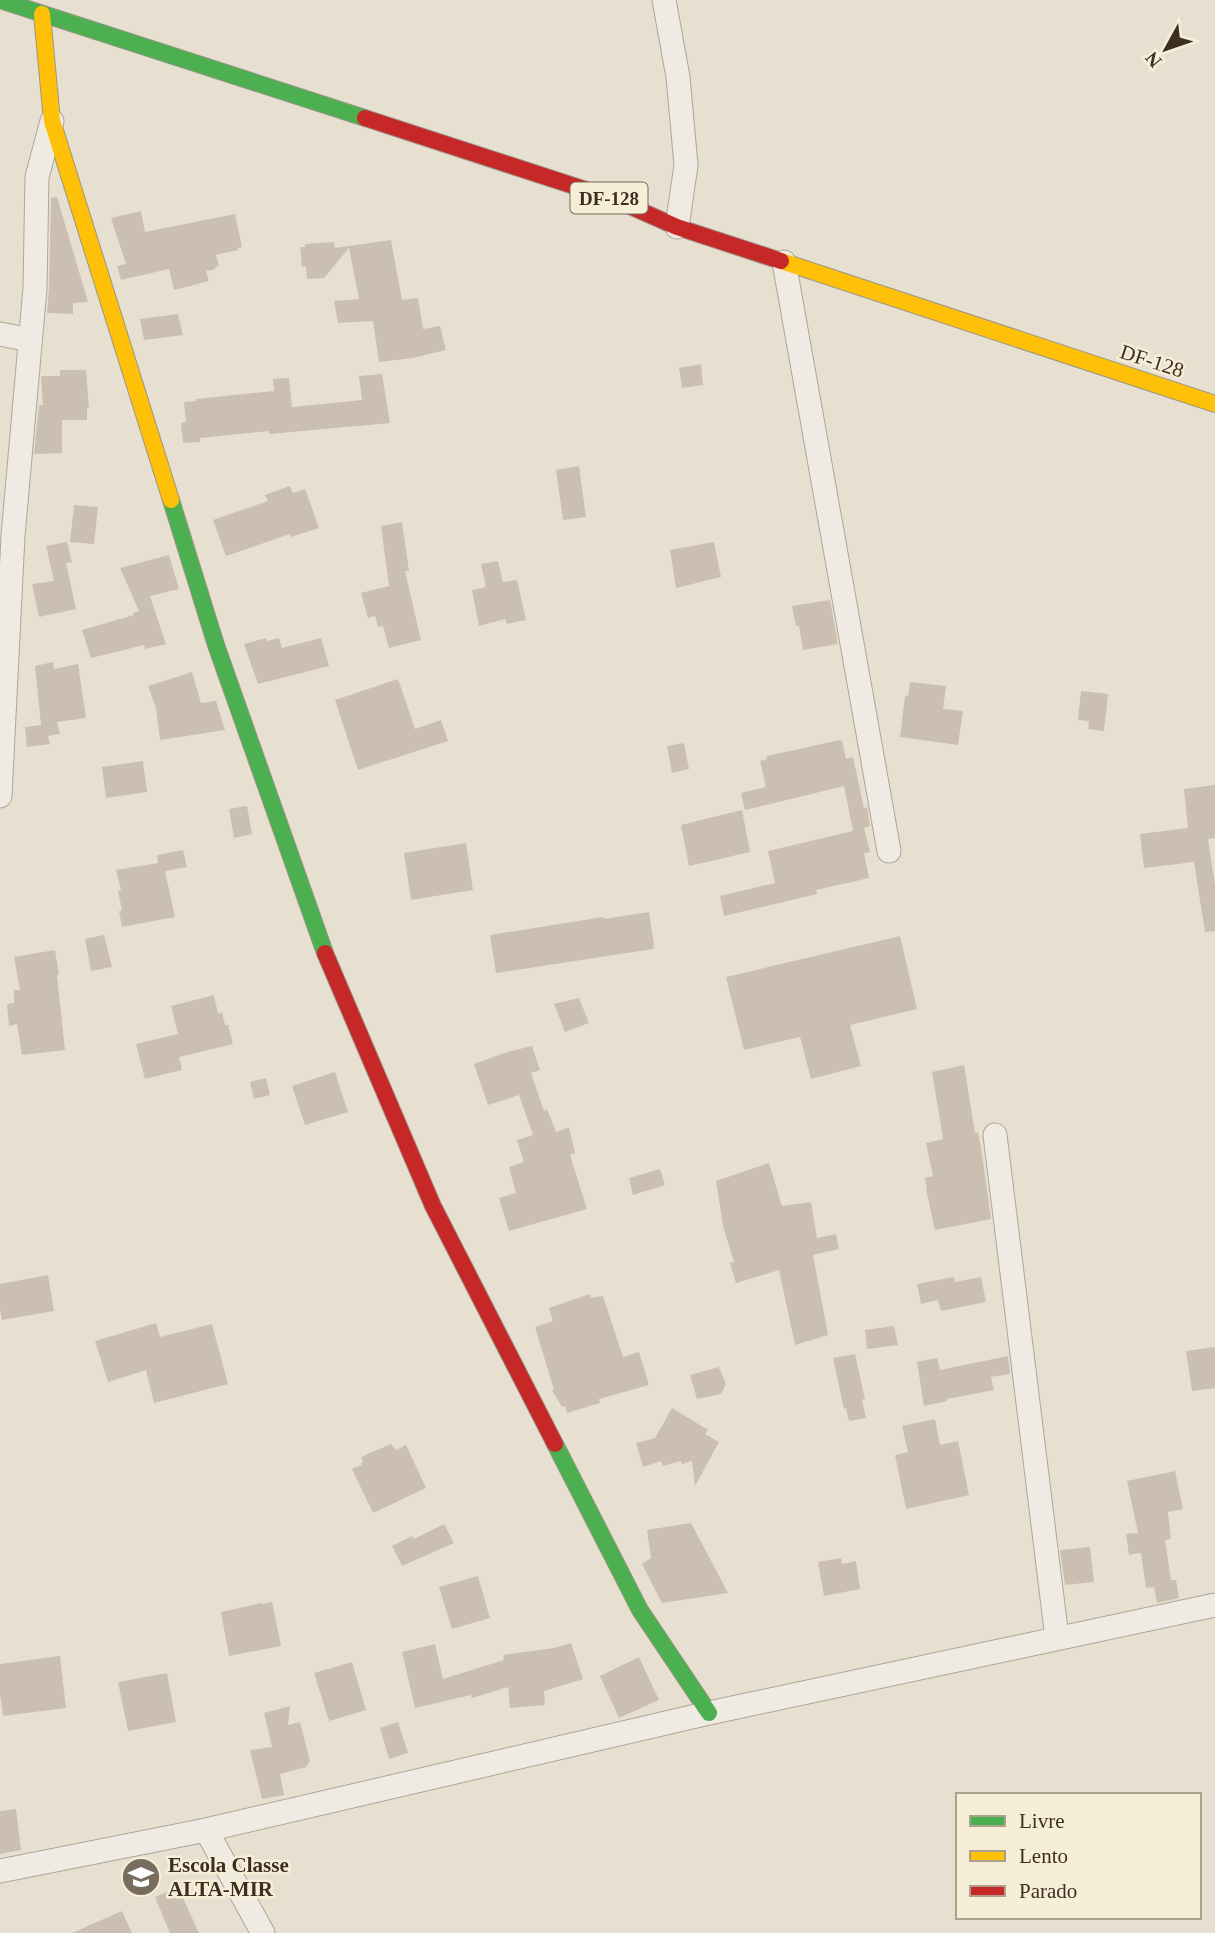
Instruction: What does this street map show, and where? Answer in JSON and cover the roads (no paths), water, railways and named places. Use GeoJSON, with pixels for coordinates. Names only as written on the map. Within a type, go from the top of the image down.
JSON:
{"type":"FeatureCollection","features":[{"type":"Feature","properties":{"kind":"street","name":"DF-128"},"geometry":{"type":"LineString","coordinates":[[0,0],[614,200],[677,227],[1215,404]]}},
{"type":"Feature","properties":{"kind":"street"},"geometry":{"type":"LineString","coordinates":[[664,0],[678,77],[686,165],[677,227]]}},
{"type":"Feature","properties":{"kind":"street"},"geometry":{"type":"LineString","coordinates":[[43,14],[52,121],[216,645],[324,950],[433,1206],[640,1609],[709,1713]]}},
{"type":"Feature","properties":{"kind":"street"},"geometry":{"type":"LineString","coordinates":[[0,796],[13,536],[35,288],[37,177],[52,121]]}},
{"type":"Feature","properties":{"kind":"street"},"geometry":{"type":"LineString","coordinates":[[785,262],[890,851]]}},
{"type":"Feature","properties":{"kind":"street"},"geometry":{"type":"LineString","coordinates":[[0,334],[30,340]]}},
{"type":"Feature","properties":{"kind":"street"},"geometry":{"type":"LineString","coordinates":[[995,1135],[1057,1638]]}},
{"type":"Feature","properties":{"kind":"street"},"geometry":{"type":"LineString","coordinates":[[0,1871],[206,1830],[709,1713],[1215,1605]]}},
{"type":"Feature","properties":{"kind":"street"},"geometry":{"type":"LineString","coordinates":[[206,1830],[263,1933]]}},
{"type":"Feature","properties":{"kind":"place","name":"Escola Classe ALTA-MIR"},"geometry":{"type":"Point","coordinates":[141,1877]}}]}
